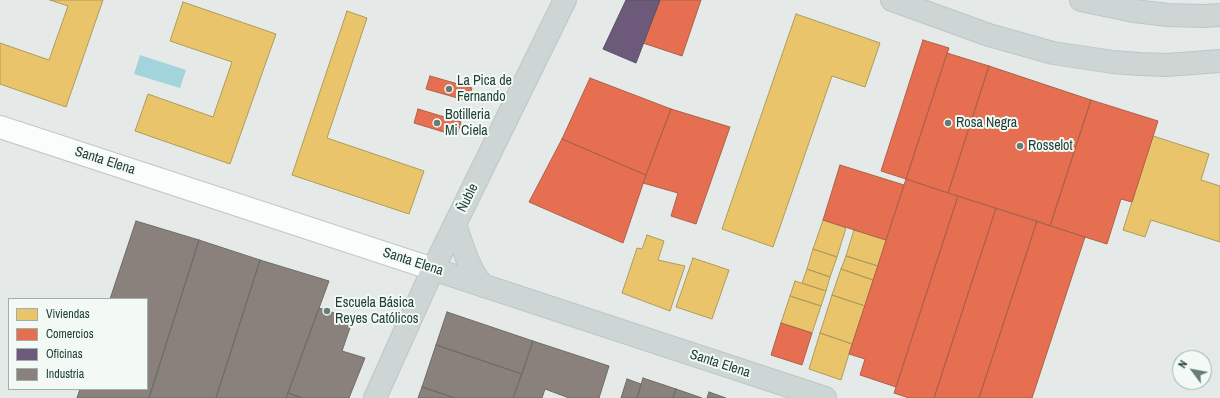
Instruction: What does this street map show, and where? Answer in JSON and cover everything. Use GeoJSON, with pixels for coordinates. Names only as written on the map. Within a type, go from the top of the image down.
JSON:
{"type":"FeatureCollection","features":[{"type":"Feature","properties":{"kind":"main road","name":"Ñuble"},"geometry":{"type":"LineString","coordinates":[[375,398],[433,269],[565,0]]}},
{"type":"Feature","properties":{"kind":"main road"},"geometry":{"type":"LineString","coordinates":[[892,0],[989,35],[1053,53],[1140,64],[1215,64]]}},
{"type":"Feature","properties":{"kind":"main road"},"geometry":{"type":"LineString","coordinates":[[1081,0],[1134,11],[1161,14],[1203,16],[1220,15]]}},
{"type":"Feature","properties":{"kind":"main road"},"geometry":{"type":"LineString","coordinates":[[455,226],[467,259],[483,286]]}},
{"type":"Feature","properties":{"kind":"main road","name":"Santa Elena"},"geometry":{"type":"LineString","coordinates":[[433,269],[814,396]]}},
{"type":"Feature","properties":{"kind":"street","name":"Santa Elena"},"geometry":{"type":"LineString","coordinates":[[0,126],[433,269]]}},
{"type":"Feature","properties":{"kind":"water"},"geometry":{"type":"Polygon","coordinates":[[[140,55],[186,70],[180,88],[134,74],[140,55]]]}},
{"type":"Feature","properties":{"kind":"building: Viviendas"},"geometry":{"type":"Polygon","coordinates":[[[50,0],[103,0],[66,107],[0,84],[0,43],[49,60],[68,6],[50,0]]]}},
{"type":"Feature","properties":{"kind":"building: Viviendas"},"geometry":{"type":"Polygon","coordinates":[[[183,2],[276,34],[230,164],[135,131],[148,94],[213,117],[232,62],[170,41],[183,2]]]}},
{"type":"Feature","properties":{"kind":"building: Viviendas"},"geometry":{"type":"Polygon","coordinates":[[[347,11],[367,18],[327,138],[424,171],[409,214],[292,175],[347,11]]]}},
{"type":"Feature","properties":{"kind":"building: Viviendas"},"geometry":{"type":"Polygon","coordinates":[[[796,14],[880,43],[865,87],[832,76],[773,247],[722,229],[796,14]]]}},
{"type":"Feature","properties":{"kind":"building: Viviendas"},"geometry":{"type":"Polygon","coordinates":[[[1153,136],[1209,154],[1201,180],[1220,186],[1220,242],[1151,220],[1145,237],[1123,230],[1153,136]]]}},
{"type":"Feature","properties":{"kind":"building: Viviendas"},"geometry":{"type":"Polygon","coordinates":[[[823,220],[846,228],[837,257],[813,249],[823,220]]]}},
{"type":"Feature","properties":{"kind":"building: Viviendas"},"geometry":{"type":"Polygon","coordinates":[[[854,230],[886,240],[878,266],[846,256],[854,230]]]}},
{"type":"Feature","properties":{"kind":"building: Viviendas"},"geometry":{"type":"Polygon","coordinates":[[[647,235],[664,241],[658,260],[685,266],[670,311],[622,293],[637,248],[642,249],[647,235]]]}},
{"type":"Feature","properties":{"kind":"building: Viviendas"},"geometry":{"type":"Polygon","coordinates":[[[813,249],[837,257],[830,277],[807,269],[813,249]]]}},
{"type":"Feature","properties":{"kind":"building: Viviendas"},"geometry":{"type":"Polygon","coordinates":[[[846,256],[878,266],[873,280],[841,269],[846,256]]]}},
{"type":"Feature","properties":{"kind":"building: Viviendas"},"geometry":{"type":"Polygon","coordinates":[[[693,258],[729,270],[712,319],[676,307],[693,258]]]}},
{"type":"Feature","properties":{"kind":"building: Viviendas"},"geometry":{"type":"Polygon","coordinates":[[[807,269],[830,277],[826,291],[802,283],[807,269]]]}},
{"type":"Feature","properties":{"kind":"building: Viviendas"},"geometry":{"type":"Polygon","coordinates":[[[841,269],[873,280],[865,306],[832,295],[841,269]]]}},
{"type":"Feature","properties":{"kind":"building: Viviendas"},"geometry":{"type":"Polygon","coordinates":[[[795,281],[826,291],[821,306],[790,296],[795,281]]]}},
{"type":"Feature","properties":{"kind":"building: Viviendas"},"geometry":{"type":"Polygon","coordinates":[[[832,295],[865,306],[852,344],[820,333],[832,295]]]}},
{"type":"Feature","properties":{"kind":"building: Viviendas"},"geometry":{"type":"Polygon","coordinates":[[[790,296],[821,306],[812,333],[781,323],[790,296]]]}},
{"type":"Feature","properties":{"kind":"building: Viviendas"},"geometry":{"type":"Polygon","coordinates":[[[820,333],[852,344],[841,380],[809,369],[820,333]]]}},
{"type":"Feature","properties":{"kind":"building: Comercios"},"geometry":{"type":"Polygon","coordinates":[[[660,0],[701,0],[682,56],[643,43],[660,0]]]}},
{"type":"Feature","properties":{"kind":"building: Comercios"},"geometry":{"type":"Polygon","coordinates":[[[923,40],[949,48],[906,179],[881,171],[923,40]]]}},
{"type":"Feature","properties":{"kind":"building: Comercios","name":"Rosa Negra"},"geometry":{"type":"Polygon","coordinates":[[[947,53],[989,66],[948,193],[906,179],[947,53]]]}},
{"type":"Feature","properties":{"kind":"building: Comercios","name":"Rosselot"},"geometry":{"type":"Polygon","coordinates":[[[989,66],[1091,100],[1050,226],[948,193],[989,66]]]}},
{"type":"Feature","properties":{"kind":"building: Comercios","name":"La Pica de Fernando"},"geometry":{"type":"Polygon","coordinates":[[[430,76],[472,88],[468,101],[426,89],[430,76]]]}},
{"type":"Feature","properties":{"kind":"building: Comercios"},"geometry":{"type":"Polygon","coordinates":[[[590,78],[671,109],[646,175],[562,139],[590,78]]]}},
{"type":"Feature","properties":{"kind":"building: Comercios"},"geometry":{"type":"Polygon","coordinates":[[[1091,100],[1158,121],[1132,202],[1121,199],[1107,244],[1050,226],[1091,100]]]}},
{"type":"Feature","properties":{"kind":"building: Comercios","name":"Botilleria Mi Ciela"},"geometry":{"type":"Polygon","coordinates":[[[418,109],[461,122],[457,136],[414,123],[418,109]]]}},
{"type":"Feature","properties":{"kind":"building: Comercios"},"geometry":{"type":"Polygon","coordinates":[[[671,109],[730,127],[696,224],[671,216],[678,193],[643,183],[671,109]]]}},
{"type":"Feature","properties":{"kind":"building: Comercios"},"geometry":{"type":"Polygon","coordinates":[[[562,139],[646,175],[623,243],[529,202],[562,139]]]}},
{"type":"Feature","properties":{"kind":"building: Comercios"},"geometry":{"type":"Polygon","coordinates":[[[840,165],[904,185],[886,240],[823,220],[840,165]]]}},
{"type":"Feature","properties":{"kind":"building: Comercios"},"geometry":{"type":"Polygon","coordinates":[[[906,179],[958,196],[896,387],[860,375],[865,359],[849,354],[906,179]]]}},
{"type":"Feature","properties":{"kind":"building: Comercios"},"geometry":{"type":"Polygon","coordinates":[[[958,196],[996,208],[934,398],[909,398],[894,393],[958,196]]]}},
{"type":"Feature","properties":{"kind":"building: Comercios"},"geometry":{"type":"Polygon","coordinates":[[[996,208],[1037,221],[979,398],[934,398],[996,208]]]}},
{"type":"Feature","properties":{"kind":"building: Comercios"},"geometry":{"type":"Polygon","coordinates":[[[1037,221],[1085,237],[1032,398],[979,398],[1037,221]]]}},
{"type":"Feature","properties":{"kind":"building: Comercios"},"geometry":{"type":"Polygon","coordinates":[[[781,323],[812,333],[802,365],[771,355],[781,323]]]}},
{"type":"Feature","properties":{"kind":"building: Oficinas"},"geometry":{"type":"Polygon","coordinates":[[[626,0],[660,0],[636,63],[603,49],[626,0]]]}},
{"type":"Feature","properties":{"kind":"building: Industria"},"geometry":{"type":"Polygon","coordinates":[[[136,221],[199,240],[149,398],[77,398],[80,390],[148,390],[148,298],[110,298],[136,221]]]}},
{"type":"Feature","properties":{"kind":"building: Industria"},"geometry":{"type":"Polygon","coordinates":[[[199,240],[260,260],[216,398],[149,398],[199,240]]]}},
{"type":"Feature","properties":{"kind":"building: Industria"},"geometry":{"type":"Polygon","coordinates":[[[260,260],[329,281],[286,398],[216,398],[260,260]]]}},
{"type":"Feature","properties":{"kind":"building: Industria"},"geometry":{"type":"Polygon","coordinates":[[[319,308],[353,319],[342,351],[365,358],[349,398],[302,398],[288,393],[319,308]]]}},
{"type":"Feature","properties":{"kind":"building: Industria"},"geometry":{"type":"Polygon","coordinates":[[[447,312],[533,341],[522,374],[436,345],[447,312]]]}},
{"type":"Feature","properties":{"kind":"building: Industria"},"geometry":{"type":"Polygon","coordinates":[[[533,341],[609,366],[599,398],[569,398],[545,389],[542,398],[513,398],[533,341]]]}},
{"type":"Feature","properties":{"kind":"building: Industria"},"geometry":{"type":"Polygon","coordinates":[[[436,345],[522,374],[513,398],[455,398],[422,387],[436,345]]]}},
{"type":"Feature","properties":{"kind":"building: Industria"},"geometry":{"type":"Polygon","coordinates":[[[643,378],[676,389],[673,398],[637,398],[643,378]]]}},
{"type":"Feature","properties":{"kind":"building: Industria"},"geometry":{"type":"Polygon","coordinates":[[[627,379],[641,384],[637,398],[621,398],[627,379]]]}},
{"type":"Feature","properties":{"kind":"building: Industria"},"geometry":{"type":"Polygon","coordinates":[[[422,387],[455,398],[418,398],[422,387]]]}},
{"type":"Feature","properties":{"kind":"building: Industria"},"geometry":{"type":"Polygon","coordinates":[[[676,389],[702,398],[673,398],[676,389]]]}},
{"type":"Feature","properties":{"kind":"building: Industria"},"geometry":{"type":"Polygon","coordinates":[[[709,392],[726,398],[707,398],[709,392]]]}},
{"type":"Feature","properties":{"kind":"building: Industria"},"geometry":{"type":"Polygon","coordinates":[[[288,393],[302,398],[286,398],[288,393]]]}},
{"type":"Feature","properties":{"kind":"place","name":"La Pica de Fernando"},"geometry":{"type":"Point","coordinates":[449,89]}},
{"type":"Feature","properties":{"kind":"place","name":"Botilleria Mi Ciela"},"geometry":{"type":"Point","coordinates":[437,123]}},
{"type":"Feature","properties":{"kind":"place","name":"Rosa Negra"},"geometry":{"type":"Point","coordinates":[948,123]}},
{"type":"Feature","properties":{"kind":"place","name":"Rosselot"},"geometry":{"type":"Point","coordinates":[1020,146]}},
{"type":"Feature","properties":{"kind":"place","name":"Escuela Básica Reyes Católicos"},"geometry":{"type":"Point","coordinates":[327,311]}}]}
